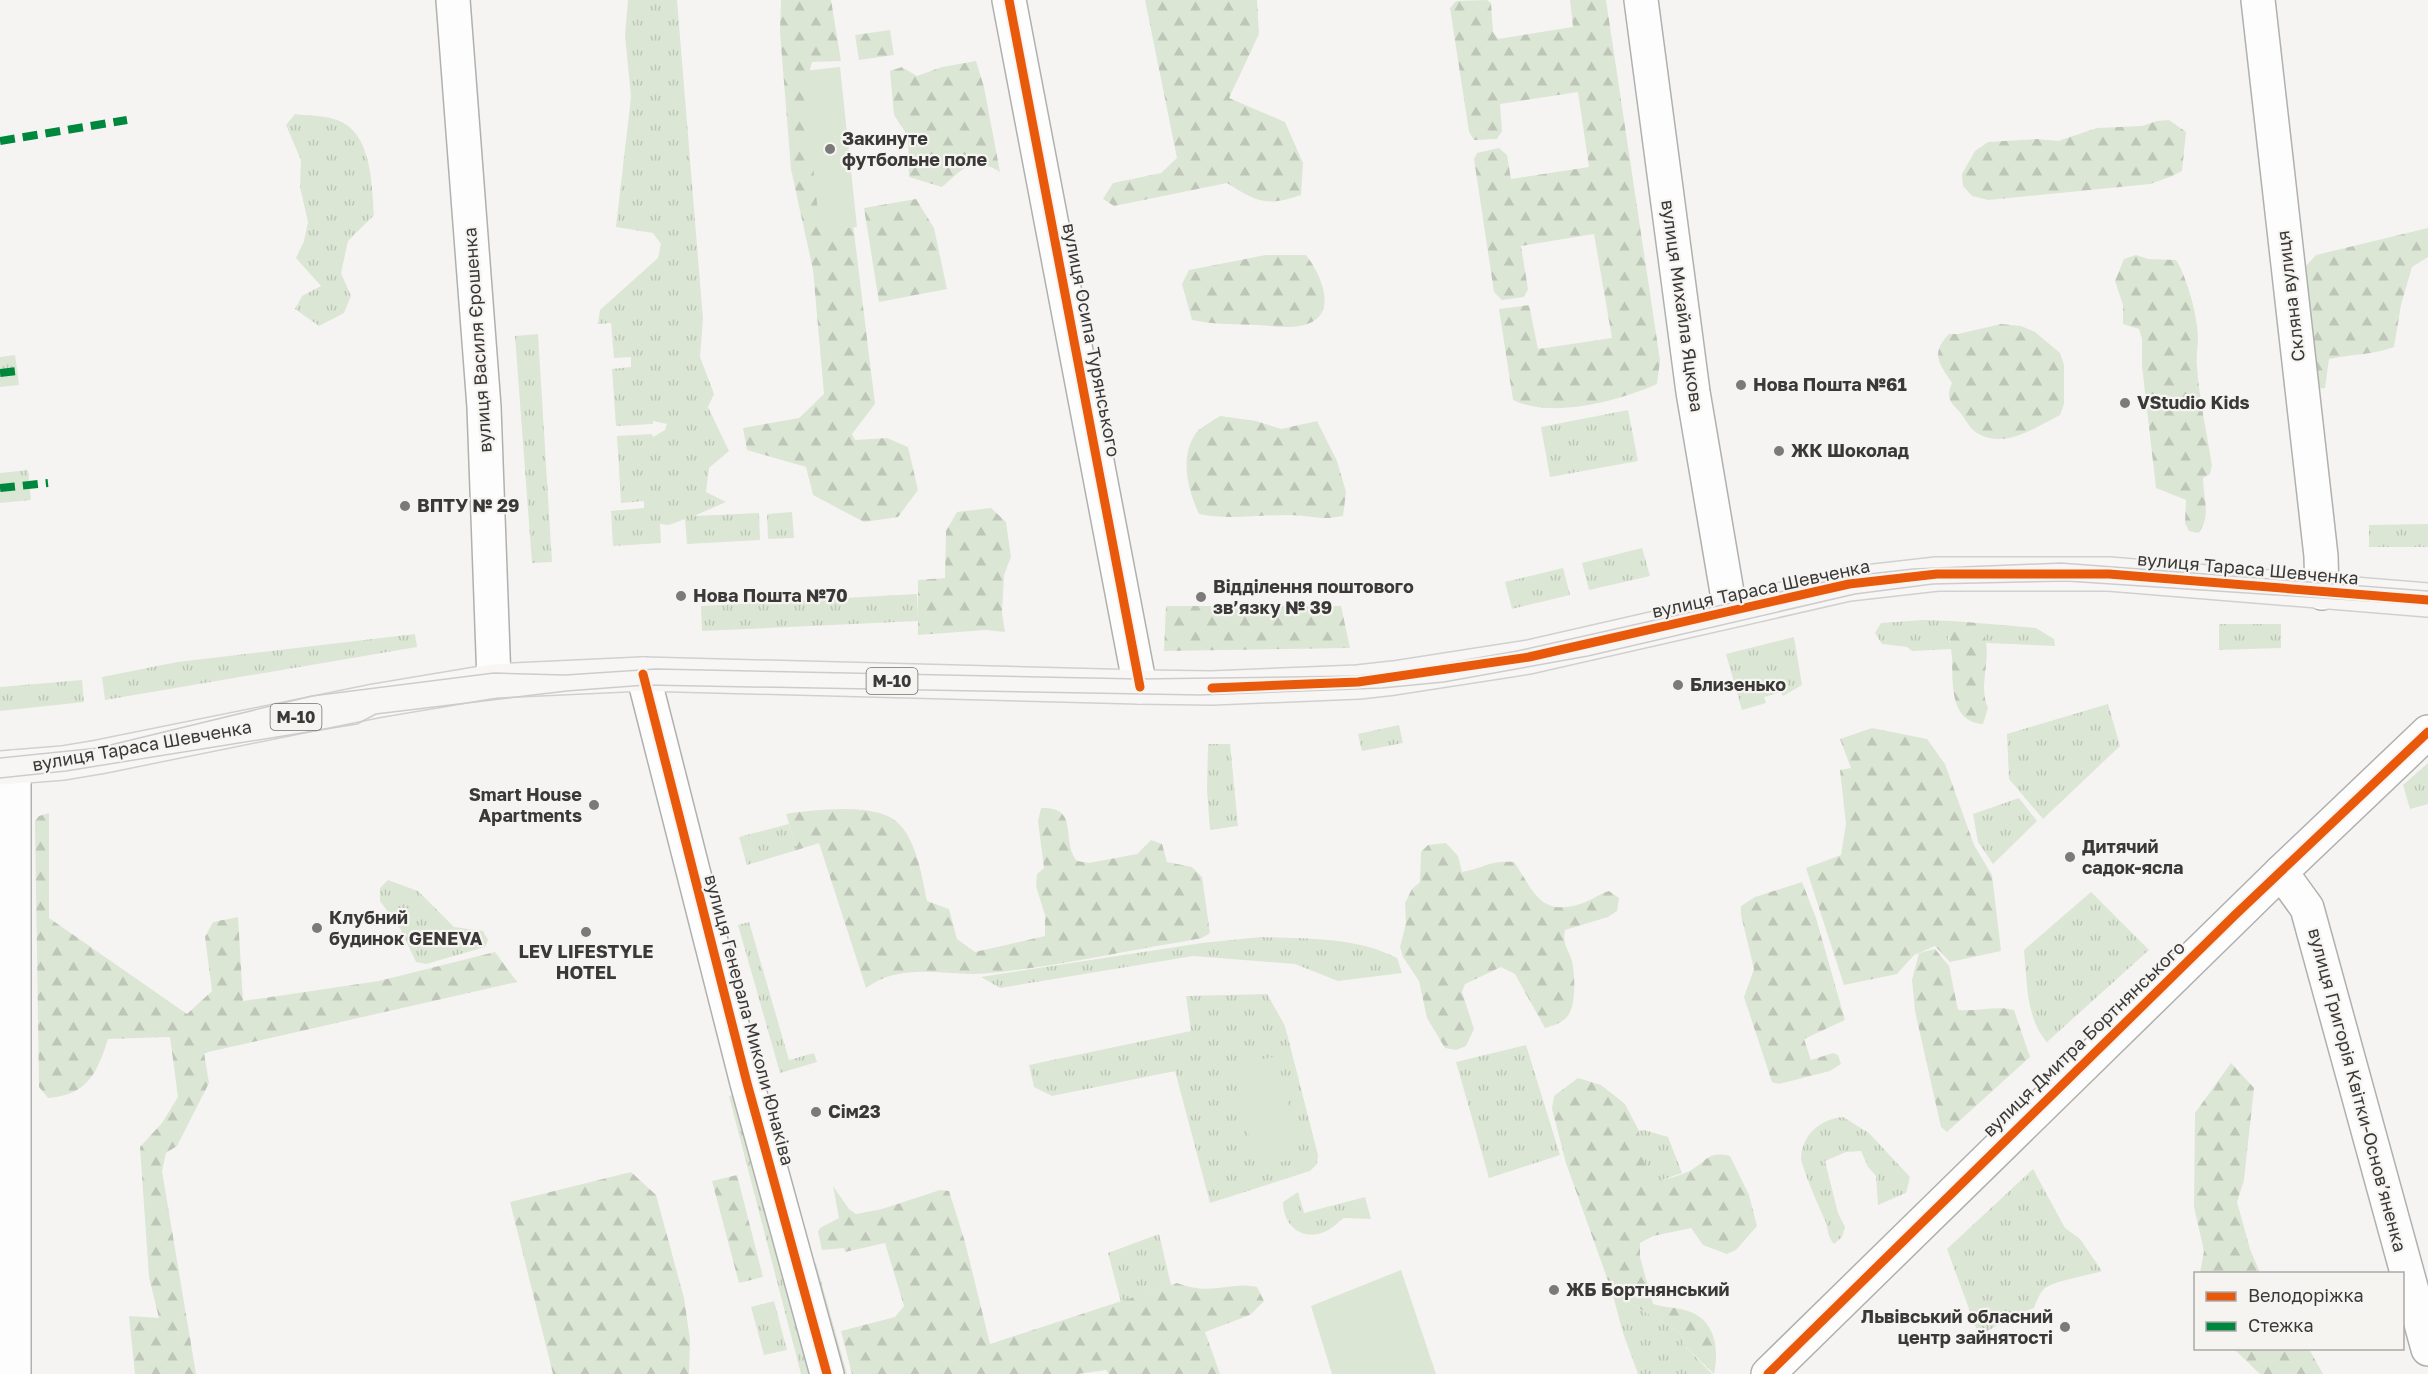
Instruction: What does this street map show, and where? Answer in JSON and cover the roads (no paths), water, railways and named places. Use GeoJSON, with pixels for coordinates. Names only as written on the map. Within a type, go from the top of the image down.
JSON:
{"type":"FeatureCollection","features":[{"type":"Feature","properties":{"kind":"main road","name":"вулиця Тараса Шевченка"},"geometry":{"type":"LineString","coordinates":[[7,768],[99,757],[375,701],[495,681],[643,674],[1212,688],[1376,680],[1529,657],[1849,584],[1937,574],[2109,574],[2428,600]]}},
{"type":"Feature","properties":{"kind":"street","name":"вулиця Василя Єрошенка"},"geometry":{"type":"LineString","coordinates":[[453,0],[484,407],[495,681]]}},
{"type":"Feature","properties":{"kind":"street","name":"вулиця Осипа Турянського"},"geometry":{"type":"LineString","coordinates":[[1009,0],[1140,687]]}},
{"type":"Feature","properties":{"kind":"street","name":"вулиця Михайла Яцкова"},"geometry":{"type":"LineString","coordinates":[[1641,0],[1693,392],[1730,610]]}},
{"type":"Feature","properties":{"kind":"street","name":"Скляна вулиця"},"geometry":{"type":"LineString","coordinates":[[2258,0],[2321,556],[2322,593]]}},
{"type":"Feature","properties":{"kind":"street","name":"вулиця Генерала Миколи Юнаківа"},"geometry":{"type":"LineString","coordinates":[[643,674],[747,1083],[827,1374]]}},
{"type":"Feature","properties":{"kind":"street","name":"вулиця Дмитра Бортнянського"},"geometry":{"type":"LineString","coordinates":[[1768,1374],[2281,872],[2428,732]]}},
{"type":"Feature","properties":{"kind":"street"},"geometry":{"type":"LineString","coordinates":[[7,768],[14,1374]]}},
{"type":"Feature","properties":{"kind":"street","name":"вулиця Григорія Квітки-Основʼяненка"},"geometry":{"type":"LineString","coordinates":[[2281,872],[2307,908],[2428,1349]]}},
{"type":"Feature","properties":{"kind":"tram line"},"geometry":{"type":"LineString","coordinates":[[0,758],[98,748],[312,696],[494,673],[565,675],[656,669],[1139,679],[1357,676],[1403,671],[1517,651],[1851,576],[1913,569],[2061,563],[2428,591]]}},
{"type":"Feature","properties":{"kind":"tram line"},"geometry":{"type":"LineString","coordinates":[[0,778],[66,771],[357,724],[376,714],[567,691],[646,685],[1200,695],[1382,688],[1444,682],[1588,656],[1855,594],[1933,584],[2066,581],[2428,605]]}},
{"type":"Feature","properties":{"kind":"place","name":"Закинуте футбольне поле"},"geometry":{"type":"Point","coordinates":[830,149]}},
{"type":"Feature","properties":{"kind":"place","name":"Нова Пошта №61"},"geometry":{"type":"Point","coordinates":[1741,385]}},
{"type":"Feature","properties":{"kind":"place","name":"VStudio Kids"},"geometry":{"type":"Point","coordinates":[2125,403]}},
{"type":"Feature","properties":{"kind":"place","name":"ЖК Шоколад"},"geometry":{"type":"Point","coordinates":[1779,451]}},
{"type":"Feature","properties":{"kind":"place","name":"ВПТУ № 29"},"geometry":{"type":"Point","coordinates":[405,506]}},
{"type":"Feature","properties":{"kind":"place","name":"Нова Пошта №70"},"geometry":{"type":"Point","coordinates":[681,596]}},
{"type":"Feature","properties":{"kind":"place","name":"Відділення поштового зв’язку № 39"},"geometry":{"type":"Point","coordinates":[1201,597]}},
{"type":"Feature","properties":{"kind":"place","name":"Близенько"},"geometry":{"type":"Point","coordinates":[1678,685]}},
{"type":"Feature","properties":{"kind":"place","name":"Smart House Apartments"},"geometry":{"type":"Point","coordinates":[594,805]}},
{"type":"Feature","properties":{"kind":"place","name":"Дитячий садок-ясла"},"geometry":{"type":"Point","coordinates":[2070,857]}},
{"type":"Feature","properties":{"kind":"place","name":"Клубний будинок GENEVA"},"geometry":{"type":"Point","coordinates":[317,928]}},
{"type":"Feature","properties":{"kind":"place","name":"LEV LIFESTYLE HOTEL"},"geometry":{"type":"Point","coordinates":[586,932]}},
{"type":"Feature","properties":{"kind":"place","name":"Сім23"},"geometry":{"type":"Point","coordinates":[816,1112]}},
{"type":"Feature","properties":{"kind":"place","name":"ЖБ Бортнянський"},"geometry":{"type":"Point","coordinates":[1554,1290]}},
{"type":"Feature","properties":{"kind":"place","name":"Львівський обласний центр зайнятості"},"geometry":{"type":"Point","coordinates":[2065,1327]}}]}
